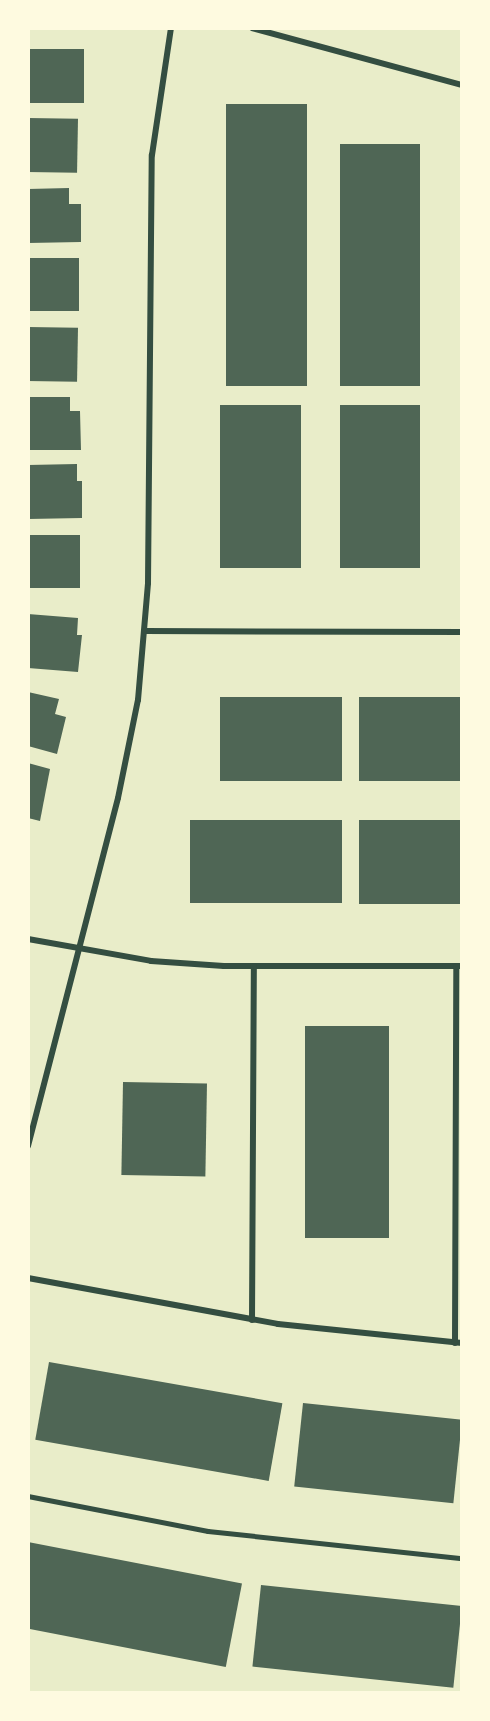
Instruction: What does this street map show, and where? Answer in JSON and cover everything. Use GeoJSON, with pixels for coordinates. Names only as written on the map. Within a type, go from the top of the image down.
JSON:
{"type":"FeatureCollection","features":[{"type":"Feature","properties":{"kind":"street"},"geometry":{"type":"LineString","coordinates":[[28,1146],[129,749],[146,631],[152,155],[171,28]]}},
{"type":"Feature","properties":{"kind":"street"},"geometry":{"type":"LineString","coordinates":[[252,28],[462,85]]}},
{"type":"Feature","properties":{"kind":"street"},"geometry":{"type":"LineString","coordinates":[[146,631],[462,632]]}},
{"type":"Feature","properties":{"kind":"street"},"geometry":{"type":"LineString","coordinates":[[28,939],[79,950],[151,961],[254,966],[459,966],[458,1343],[252,1320],[28,1278]]}},
{"type":"Feature","properties":{"kind":"street"},"geometry":{"type":"LineString","coordinates":[[252,1320],[254,966]]}},
{"type":"Feature","properties":{"kind":"lane"},"geometry":{"type":"LineString","coordinates":[[28,1496],[208,1531],[462,1558]]}},
{"type":"Feature","properties":{"kind":"building"},"geometry":{"type":"Polygon","coordinates":[[[28,49],[84,49],[84,103],[28,103],[28,49]]]}},
{"type":"Feature","properties":{"kind":"building"},"geometry":{"type":"Polygon","coordinates":[[[226,104],[307,104],[307,386],[226,386],[226,104]]]}},
{"type":"Feature","properties":{"kind":"building"},"geometry":{"type":"Polygon","coordinates":[[[28,118],[78,119],[77,173],[28,172],[28,118]]]}},
{"type":"Feature","properties":{"kind":"building"},"geometry":{"type":"Polygon","coordinates":[[[340,144],[420,144],[420,386],[340,386],[340,144]]]}},
{"type":"Feature","properties":{"kind":"building"},"geometry":{"type":"Polygon","coordinates":[[[69,188],[69,204],[81,204],[81,242],[28,243],[28,189],[69,188]]]}},
{"type":"Feature","properties":{"kind":"building"},"geometry":{"type":"Polygon","coordinates":[[[28,258],[79,258],[79,311],[28,311],[28,258]]]}},
{"type":"Feature","properties":{"kind":"building"},"geometry":{"type":"Polygon","coordinates":[[[28,327],[78,328],[77,382],[28,381],[28,327]]]}},
{"type":"Feature","properties":{"kind":"building"},"geometry":{"type":"Polygon","coordinates":[[[28,397],[70,397],[70,411],[80,411],[81,450],[28,450],[28,397]]]}},
{"type":"Feature","properties":{"kind":"building"},"geometry":{"type":"Polygon","coordinates":[[[220,405],[301,405],[301,568],[220,568],[220,405]]]}},
{"type":"Feature","properties":{"kind":"building"},"geometry":{"type":"Polygon","coordinates":[[[340,405],[420,405],[420,568],[340,568],[340,405]]]}},
{"type":"Feature","properties":{"kind":"building"},"geometry":{"type":"Polygon","coordinates":[[[77,464],[77,481],[82,481],[82,518],[28,519],[28,465],[77,464]]]}},
{"type":"Feature","properties":{"kind":"building"},"geometry":{"type":"Polygon","coordinates":[[[28,535],[80,535],[80,588],[28,588],[28,535]]]}},
{"type":"Feature","properties":{"kind":"building"},"geometry":{"type":"Polygon","coordinates":[[[28,614],[78,618],[77,635],[82,635],[78,672],[28,668],[28,614]]]}},
{"type":"Feature","properties":{"kind":"building"},"geometry":{"type":"Polygon","coordinates":[[[28,692],[59,699],[55,714],[66,717],[57,754],[28,746],[28,692]]]}},
{"type":"Feature","properties":{"kind":"building"},"geometry":{"type":"Polygon","coordinates":[[[220,697],[342,697],[342,781],[220,781],[220,697]]]}},
{"type":"Feature","properties":{"kind":"building"},"geometry":{"type":"Polygon","coordinates":[[[359,697],[462,697],[462,781],[359,781],[359,697]]]}},
{"type":"Feature","properties":{"kind":"building"},"geometry":{"type":"Polygon","coordinates":[[[28,763],[50,769],[40,821],[28,818],[28,763]]]}},
{"type":"Feature","properties":{"kind":"building"},"geometry":{"type":"Polygon","coordinates":[[[190,820],[342,820],[342,903],[190,903],[190,820]]]}},
{"type":"Feature","properties":{"kind":"building"},"geometry":{"type":"Polygon","coordinates":[[[359,820],[462,820],[462,904],[359,904],[359,820]]]}},
{"type":"Feature","properties":{"kind":"building"},"geometry":{"type":"Polygon","coordinates":[[[305,1026],[389,1026],[389,1238],[305,1238],[305,1026]]]}},
{"type":"Feature","properties":{"kind":"building"},"geometry":{"type":"Polygon","coordinates":[[[123,1082],[207,1083],[205,1176],[121,1175],[123,1082]]]}},
{"type":"Feature","properties":{"kind":"building"},"geometry":{"type":"Polygon","coordinates":[[[49,1362],[282,1403],[269,1481],[35,1440],[49,1362]]]}},
{"type":"Feature","properties":{"kind":"building"},"geometry":{"type":"Polygon","coordinates":[[[303,1403],[462,1420],[453,1503],[294,1487],[303,1403]]]}},
{"type":"Feature","properties":{"kind":"building"},"geometry":{"type":"Polygon","coordinates":[[[28,1542],[242,1584],[226,1667],[28,1629],[28,1542]]]}},
{"type":"Feature","properties":{"kind":"building"},"geometry":{"type":"Polygon","coordinates":[[[261,1585],[462,1606],[453,1688],[252,1667],[261,1585]]]}}]}
